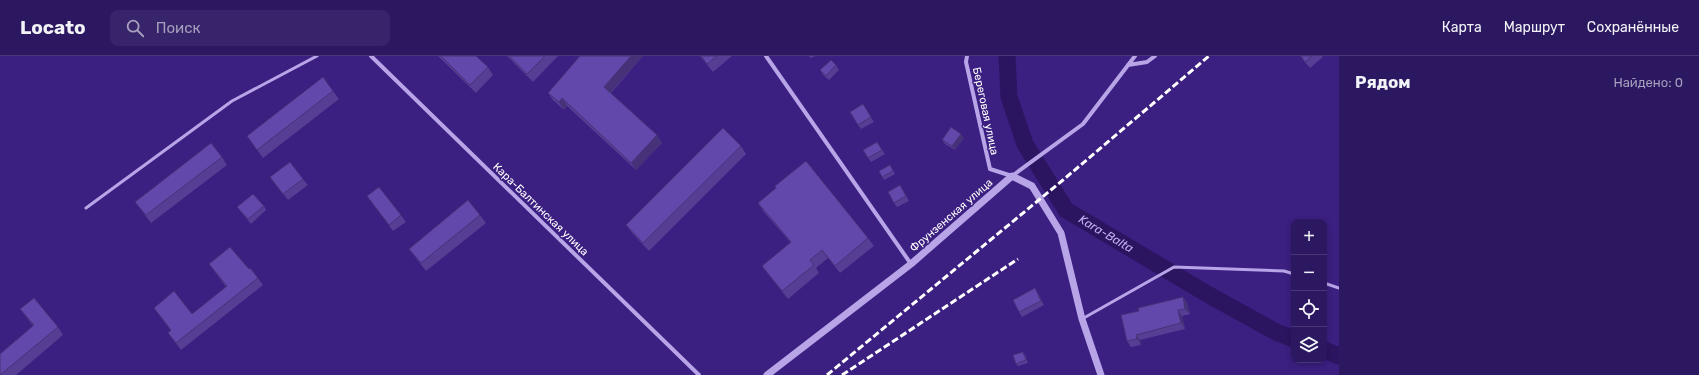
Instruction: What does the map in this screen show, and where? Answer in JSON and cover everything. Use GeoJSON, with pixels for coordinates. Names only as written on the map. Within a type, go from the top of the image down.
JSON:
{"type":"FeatureCollection","features":[{"type":"Feature","properties":{"kind":"street","name":"Кара-Балтинская улица"},"geometry":{"type":"LineString","coordinates":[[371,56],[698,375]]}},
{"type":"Feature","properties":{"kind":"street"},"geometry":{"type":"LineString","coordinates":[[766,56],[911,264]]}},
{"type":"Feature","properties":{"kind":"street","name":"Береговая улица"},"geometry":{"type":"LineString","coordinates":[[967,56],[966,62],[990,169],[1012,176]]}},
{"type":"Feature","properties":{"kind":"street","name":"Фрунзенская улица"},"geometry":{"type":"LineString","coordinates":[[767,375],[911,264],[1012,176],[1083,124],[1134,56]]}},
{"type":"Feature","properties":{"kind":"street"},"geometry":{"type":"LineString","coordinates":[[1128,65],[1148,62],[1155,56]]}},
{"type":"Feature","properties":{"kind":"street"},"geometry":{"type":"LineString","coordinates":[[1012,176],[1032,186],[1061,233],[1082,319],[1101,375]]}},
{"type":"Feature","properties":{"kind":"lane"},"geometry":{"type":"LineString","coordinates":[[86,208],[232,101],[317,56]]}},
{"type":"Feature","properties":{"kind":"lane"},"geometry":{"type":"LineString","coordinates":[[1082,319],[1174,267],[1284,271],[1291,273]]}},
{"type":"Feature","properties":{"kind":"lane"},"geometry":{"type":"LineString","coordinates":[[1327,284],[1339,288]]}},
{"type":"Feature","properties":{"kind":"building"},"geometry":{"type":"Polygon","coordinates":[[[441,56],[476,56],[488,67],[470,85],[441,56]]]}},
{"type":"Feature","properties":{"kind":"building"},"geometry":{"type":"Polygon","coordinates":[[[509,56],[545,56],[527,74],[509,56]]]}},
{"type":"Feature","properties":{"kind":"building"},"geometry":{"type":"Polygon","coordinates":[[[580,56],[631,56],[604,87],[657,135],[631,163],[562,98],[559,102],[548,93],[580,56]]]}},
{"type":"Feature","properties":{"kind":"building"},"geometry":{"type":"Polygon","coordinates":[[[701,56],[717,56],[707,64],[701,56]]]}},
{"type":"Feature","properties":{"kind":"building"},"geometry":{"type":"Polygon","coordinates":[[[1301,56],[1312,56],[1305,62],[1301,56]]]}},
{"type":"Feature","properties":{"kind":"building"},"geometry":{"type":"Polygon","coordinates":[[[831,60],[836,65],[826,76],[820,70],[831,60]]]}},
{"type":"Feature","properties":{"kind":"building"},"geometry":{"type":"Polygon","coordinates":[[[323,77],[333,91],[257,150],[247,136],[323,77]]]}},
{"type":"Feature","properties":{"kind":"building"},"geometry":{"type":"Polygon","coordinates":[[[863,104],[871,117],[858,125],[850,112],[863,104]]]}},
{"type":"Feature","properties":{"kind":"building"},"geometry":{"type":"Polygon","coordinates":[[[951,127],[961,134],[952,146],[942,140],[951,127]]]}},
{"type":"Feature","properties":{"kind":"building"},"geometry":{"type":"Polygon","coordinates":[[[723,128],[741,146],[643,243],[626,225],[723,128]]]}},
{"type":"Feature","properties":{"kind":"building"},"geometry":{"type":"Polygon","coordinates":[[[877,142],[882,150],[868,158],[863,150],[877,142]]]}},
{"type":"Feature","properties":{"kind":"building"},"geometry":{"type":"Polygon","coordinates":[[[211,143],[222,157],[146,215],[135,202],[211,143]]]}},
{"type":"Feature","properties":{"kind":"building"},"geometry":{"type":"Polygon","coordinates":[[[806,161],[868,238],[835,266],[822,250],[810,260],[814,265],[782,291],[762,266],[791,242],[758,203],[776,188],[775,186],[806,161]]]}},
{"type":"Feature","properties":{"kind":"building"},"geometry":{"type":"Polygon","coordinates":[[[290,162],[303,179],[283,194],[270,177],[290,162]]]}},
{"type":"Feature","properties":{"kind":"building"},"geometry":{"type":"Polygon","coordinates":[[[890,165],[893,171],[882,177],[879,171],[890,165]]]}},
{"type":"Feature","properties":{"kind":"building"},"geometry":{"type":"Polygon","coordinates":[[[900,185],[906,196],[894,203],[888,192],[900,185]]]}},
{"type":"Feature","properties":{"kind":"building"},"geometry":{"type":"Polygon","coordinates":[[[379,187],[401,215],[389,225],[367,196],[379,187]]]}},
{"type":"Feature","properties":{"kind":"building"},"geometry":{"type":"Polygon","coordinates":[[[253,194],[264,206],[248,219],[237,207],[253,194]]]}},
{"type":"Feature","properties":{"kind":"building"},"geometry":{"type":"Polygon","coordinates":[[[468,200],[480,215],[421,263],[409,249],[468,200]]]}},
{"type":"Feature","properties":{"kind":"building"},"geometry":{"type":"Polygon","coordinates":[[[230,247],[258,278],[176,343],[168,333],[171,330],[154,308],[174,291],[192,314],[227,286],[209,264],[230,247]]]}},
{"type":"Feature","properties":{"kind":"building"},"geometry":{"type":"Polygon","coordinates":[[[1035,288],[1041,301],[1019,312],[1013,300],[1035,288]]]}},
{"type":"Feature","properties":{"kind":"building"},"geometry":{"type":"Polygon","coordinates":[[[1183,297],[1185,309],[1178,310],[1181,323],[1136,335],[1137,339],[1127,341],[1121,315],[1139,311],[1138,308],[1183,297]]]}},
{"type":"Feature","properties":{"kind":"building"},"geometry":{"type":"Polygon","coordinates":[[[34,298],[58,327],[0,375],[0,354],[34,325],[20,309],[34,298]]]}},
{"type":"Feature","properties":{"kind":"building"},"geometry":{"type":"Polygon","coordinates":[[[1023,352],[1026,360],[1016,364],[1013,355],[1023,352]]]}},
{"type":"Feature","properties":{"kind":"waterway","name":"Kara-Balta"},"geometry":{"type":"LineString","coordinates":[[1007,56],[1009,97],[1025,144],[1066,210],[1209,295],[1276,332],[1291,338]]}},
{"type":"Feature","properties":{"kind":"waterway","name":"Kara-Balta"},"geometry":{"type":"LineString","coordinates":[[1327,351],[1339,356]]}},
{"type":"Feature","properties":{"kind":"railway"},"geometry":{"type":"LineString","coordinates":[[827,375],[1063,180],[1209,56]]}},
{"type":"Feature","properties":{"kind":"railway"},"geometry":{"type":"LineString","coordinates":[[842,375],[1018,259]]}}]}
